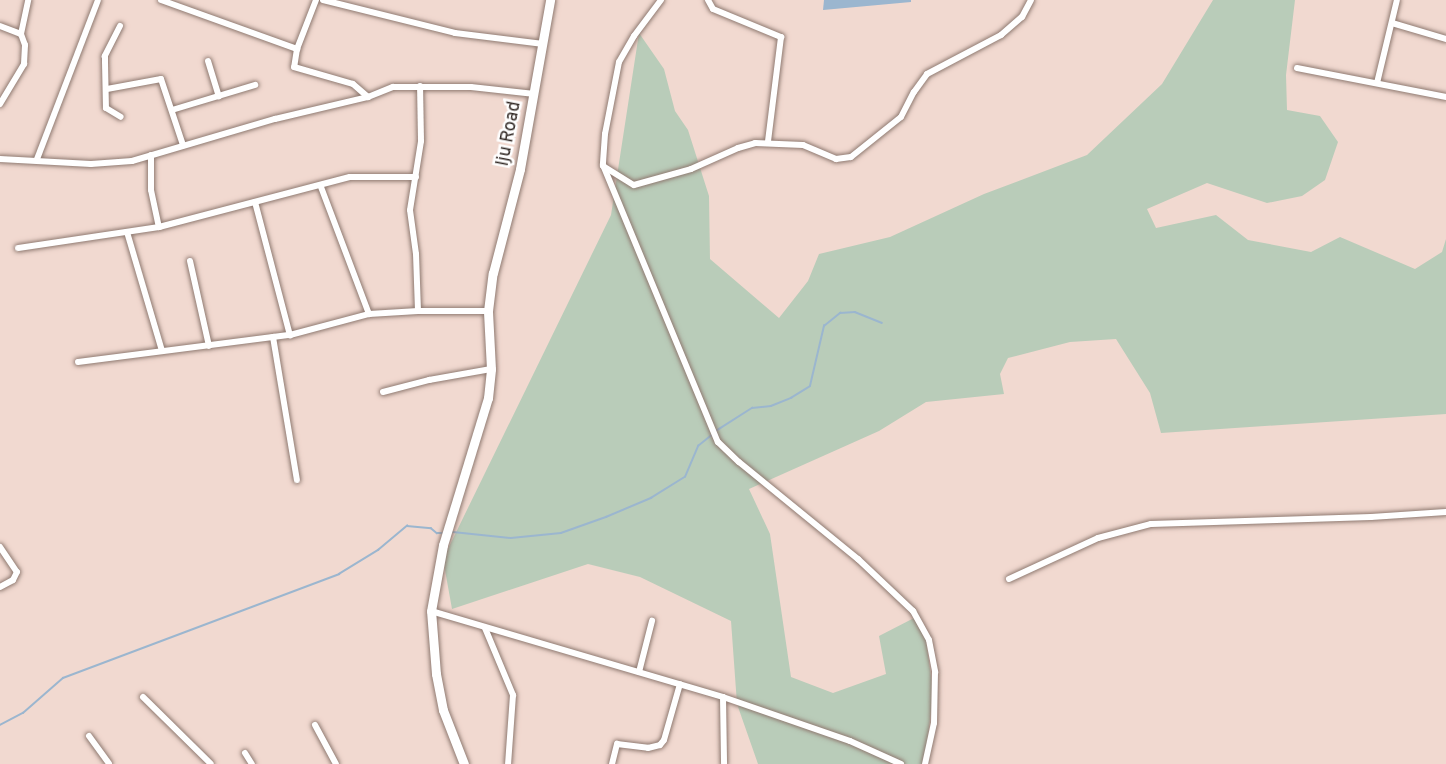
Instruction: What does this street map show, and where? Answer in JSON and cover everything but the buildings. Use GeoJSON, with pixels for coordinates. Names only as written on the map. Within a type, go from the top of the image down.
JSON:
{"type":"FeatureCollection","features":[{"type":"Feature","properties":{"kind":"main road","name":"Iju Road"},"geometry":{"type":"LineString","coordinates":[[464,764],[443,710],[436,674],[431,611],[443,545],[488,398],[491,369],[488,311],[492,273],[520,169],[550,0]]}},
{"type":"Feature","properties":{"kind":"street"},"geometry":{"type":"LineString","coordinates":[[0,104],[24,64],[25,45],[21,34],[27,0]]}},
{"type":"Feature","properties":{"kind":"street"},"geometry":{"type":"LineString","coordinates":[[37,159],[98,0]]}},
{"type":"Feature","properties":{"kind":"street"},"geometry":{"type":"LineString","coordinates":[[161,0],[297,49]]}},
{"type":"Feature","properties":{"kind":"street"},"geometry":{"type":"LineString","coordinates":[[316,0],[297,49],[294,64],[297,68],[353,84],[369,97]]}},
{"type":"Feature","properties":{"kind":"street"},"geometry":{"type":"LineString","coordinates":[[323,0],[454,33],[543,44]]}},
{"type":"Feature","properties":{"kind":"street"},"geometry":{"type":"LineString","coordinates":[[661,0],[634,36],[619,62],[604,134],[603,165],[706,418],[718,442],[739,462],[858,559],[913,611],[929,640],[935,672],[934,723],[925,764]]}},
{"type":"Feature","properties":{"kind":"street"},"geometry":{"type":"LineString","coordinates":[[708,0],[713,9],[781,37],[768,142]]}},
{"type":"Feature","properties":{"kind":"street"},"geometry":{"type":"LineString","coordinates":[[603,165],[634,185],[692,169],[738,148],[768,142],[803,145],[836,159],[851,157],[901,117],[914,92],[927,74],[1001,35],[1022,17],[1030,0]]}},
{"type":"Feature","properties":{"kind":"street"},"geometry":{"type":"LineString","coordinates":[[1377,83],[1397,0]]}},
{"type":"Feature","properties":{"kind":"street"},"geometry":{"type":"LineString","coordinates":[[1392,23],[1446,39]]}},
{"type":"Feature","properties":{"kind":"street"},"geometry":{"type":"LineString","coordinates":[[0,26],[21,34]]}},
{"type":"Feature","properties":{"kind":"street"},"geometry":{"type":"LineString","coordinates":[[120,26],[105,56],[106,108],[121,117]]}},
{"type":"Feature","properties":{"kind":"street"},"geometry":{"type":"LineString","coordinates":[[208,61],[219,96]]}},
{"type":"Feature","properties":{"kind":"street"},"geometry":{"type":"LineString","coordinates":[[1297,68],[1446,97]]}},
{"type":"Feature","properties":{"kind":"street"},"geometry":{"type":"LineString","coordinates":[[107,89],[161,79],[183,144]]}},
{"type":"Feature","properties":{"kind":"street"},"geometry":{"type":"LineString","coordinates":[[172,110],[255,85]]}},
{"type":"Feature","properties":{"kind":"street"},"geometry":{"type":"LineString","coordinates":[[0,159],[37,159],[91,164],[132,160],[183,144],[369,97],[393,87],[420,86],[534,94]]}},
{"type":"Feature","properties":{"kind":"street"},"geometry":{"type":"LineString","coordinates":[[418,310],[416,254],[410,210],[421,141],[420,86]]}},
{"type":"Feature","properties":{"kind":"street"},"geometry":{"type":"LineString","coordinates":[[151,155],[151,190],[159,227]]}},
{"type":"Feature","properties":{"kind":"street"},"geometry":{"type":"LineString","coordinates":[[18,248],[159,227],[321,187],[350,177],[416,177]]}},
{"type":"Feature","properties":{"kind":"street"},"geometry":{"type":"LineString","coordinates":[[321,187],[369,314]]}},
{"type":"Feature","properties":{"kind":"street"},"geometry":{"type":"LineString","coordinates":[[255,202],[290,335]]}},
{"type":"Feature","properties":{"kind":"street"},"geometry":{"type":"LineString","coordinates":[[127,232],[162,351]]}},
{"type":"Feature","properties":{"kind":"street"},"geometry":{"type":"LineString","coordinates":[[190,261],[209,346]]}},
{"type":"Feature","properties":{"kind":"street"},"geometry":{"type":"LineString","coordinates":[[78,362],[290,335],[369,314],[418,310],[488,311]]}},
{"type":"Feature","properties":{"kind":"street"},"geometry":{"type":"LineString","coordinates":[[273,337],[297,480]]}},
{"type":"Feature","properties":{"kind":"street"},"geometry":{"type":"LineString","coordinates":[[383,392],[429,380],[491,369]]}},
{"type":"Feature","properties":{"kind":"street"},"geometry":{"type":"LineString","coordinates":[[1009,579],[1098,538],[1151,524],[1371,518],[1446,512]]}},
{"type":"Feature","properties":{"kind":"street"},"geometry":{"type":"LineString","coordinates":[[0,547],[17,572],[13,580],[0,587]]}},
{"type":"Feature","properties":{"kind":"street"},"geometry":{"type":"LineString","coordinates":[[431,611],[723,697],[850,741],[902,764]]}},
{"type":"Feature","properties":{"kind":"street"},"geometry":{"type":"LineString","coordinates":[[639,672],[652,621]]}},
{"type":"Feature","properties":{"kind":"street"},"geometry":{"type":"LineString","coordinates":[[485,628],[513,695],[508,764]]}},
{"type":"Feature","properties":{"kind":"street"},"geometry":{"type":"LineString","coordinates":[[612,764],[617,744],[655,748],[660,745],[664,740],[680,684]]}},
{"type":"Feature","properties":{"kind":"street"},"geometry":{"type":"LineString","coordinates":[[143,697],[211,764]]}},
{"type":"Feature","properties":{"kind":"street"},"geometry":{"type":"LineString","coordinates":[[723,697],[724,764]]}},
{"type":"Feature","properties":{"kind":"street"},"geometry":{"type":"LineString","coordinates":[[315,724],[336,764]]}},
{"type":"Feature","properties":{"kind":"street"},"geometry":{"type":"LineString","coordinates":[[88,736],[110,764]]}},
{"type":"Feature","properties":{"kind":"street"},"geometry":{"type":"LineString","coordinates":[[245,753],[252,764]]}},
{"type":"Feature","properties":{"kind":"green space"},"geometry":{"type":"Polygon","coordinates":[[[1213,0],[1295,0],[1286,75],[1287,110],[1320,116],[1338,142],[1325,180],[1302,196],[1267,203],[1207,183],[1147,209],[1156,228],[1216,215],[1248,240],[1311,252],[1340,237],[1415,269],[1442,252],[1446,239],[1446,414],[1161,433],[1150,393],[1116,339],[1070,342],[1008,358],[1000,374],[1004,394],[926,402],[879,431],[749,489],[770,534],[791,677],[833,693],[886,674],[879,636],[914,618],[926,640],[933,691],[926,756],[922,764],[758,764],[737,704],[731,621],[640,577],[588,564],[452,609],[443,559],[611,215],[639,33],[664,69],[675,111],[688,130],[709,196],[710,259],[779,318],[808,281],[819,254],[890,237],[984,194],[1087,155],[1162,84],[1213,0]]]}},
{"type":"Feature","properties":{"kind":"water"},"geometry":{"type":"Polygon","coordinates":[[[824,0],[911,0],[911,2],[823,10],[824,0]]]}},
{"type":"Feature","properties":{"kind":"waterway"},"geometry":{"type":"LineString","coordinates":[[716,431],[752,408],[771,406],[791,398],[810,386],[824,326],[840,313],[855,312],[882,323]]}},
{"type":"Feature","properties":{"kind":"waterway"},"geometry":{"type":"LineString","coordinates":[[453,532],[511,538],[561,533],[606,517],[651,498],[685,477],[698,446],[713,434]]}},
{"type":"Feature","properties":{"kind":"waterway"},"geometry":{"type":"LineString","coordinates":[[0,725],[23,713],[63,678],[339,574],[378,550],[407,526],[431,528],[437,533],[442,533]]}}]}
